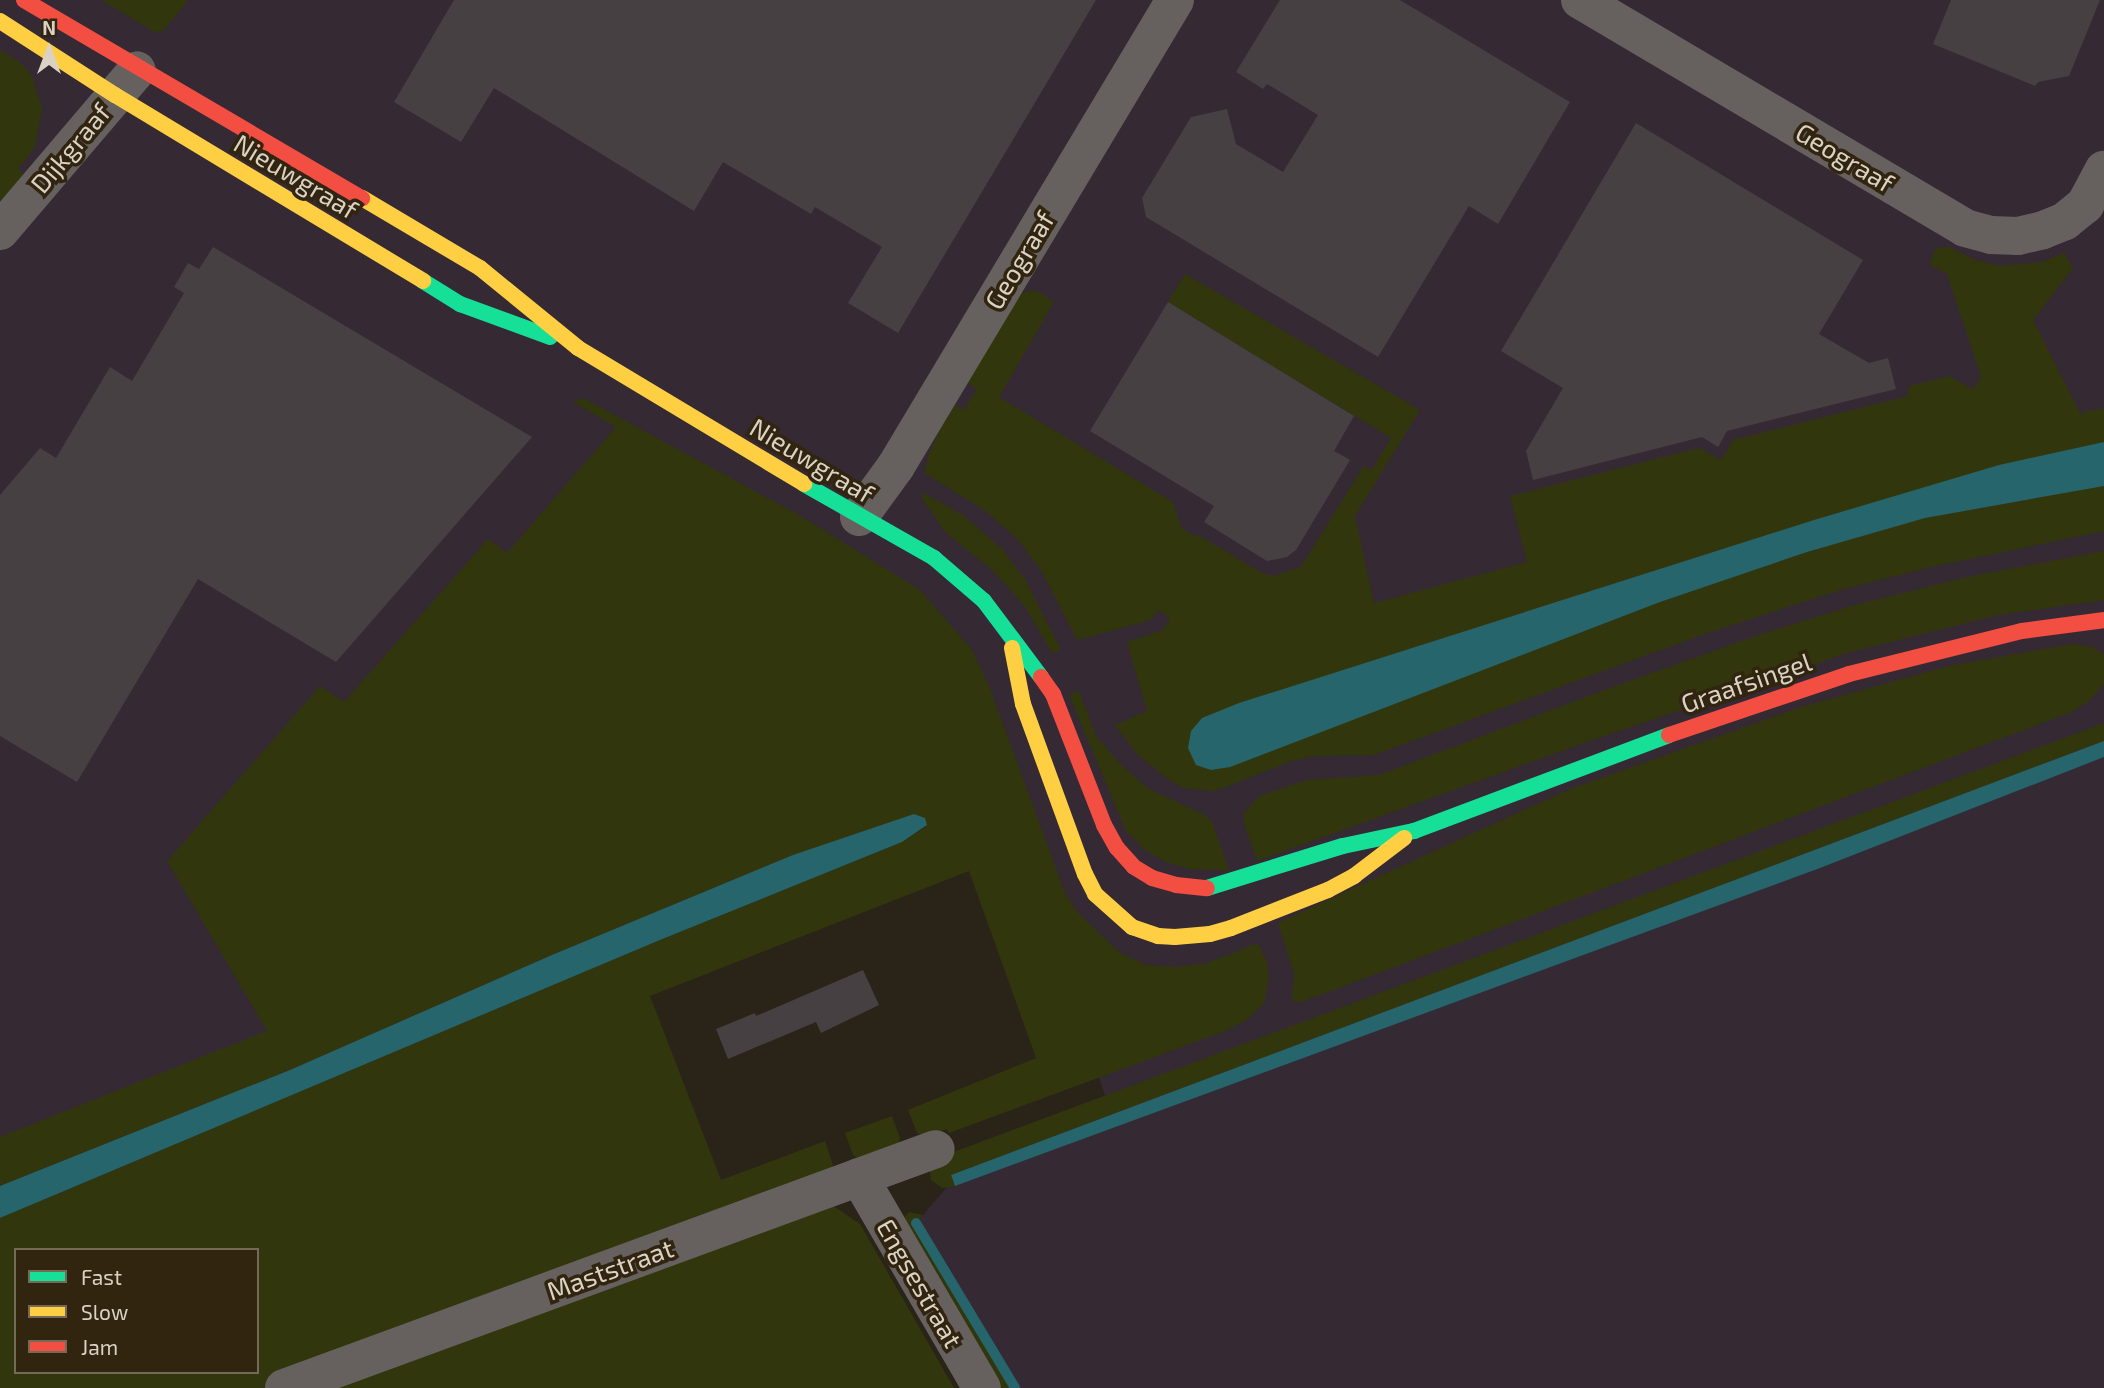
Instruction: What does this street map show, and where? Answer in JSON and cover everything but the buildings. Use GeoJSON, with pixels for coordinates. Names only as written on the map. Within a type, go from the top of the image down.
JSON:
{"type":"FeatureCollection","features":[{"type":"Feature","properties":{"kind":"street","name":"Nieuwgraaf"},"geometry":{"type":"LineString","coordinates":[[24,0],[141,66],[480,268],[578,348],[859,517],[934,558],[984,601],[1053,694],[1104,825],[1117,848],[1134,867],[1152,878],[1200,888],[1250,878]]}},
{"type":"Feature","properties":{"kind":"street","name":"Geograaf"},"geometry":{"type":"LineString","coordinates":[[859,517],[896,466],[1175,0]]}},
{"type":"Feature","properties":{"kind":"street","name":"Geograaf"},"geometry":{"type":"LineString","coordinates":[[1580,0],[1965,229],[1990,235],[2018,236],[2065,221],[2085,205],[2104,170]]}},
{"type":"Feature","properties":{"kind":"street","name":"Nieuwgraaf"},"geometry":{"type":"LineString","coordinates":[[0,21],[115,95],[460,304],[578,348]]}},
{"type":"Feature","properties":{"kind":"street","name":"Dijkgraaf"},"geometry":{"type":"LineString","coordinates":[[0,231],[141,66]]}},
{"type":"Feature","properties":{"kind":"street","name":"Graafsingel"},"geometry":{"type":"LineString","coordinates":[[1250,878],[1343,846],[1414,831],[1618,752],[1849,674],[2022,631],[2104,620]]}},
{"type":"Feature","properties":{"kind":"street","name":"Nieuwgraaf"},"geometry":{"type":"LineString","coordinates":[[1008,630],[1023,704],[1047,774],[1095,894],[1132,927],[1158,936],[1210,934],[1264,917]]}},
{"type":"Feature","properties":{"kind":"street","name":"Graafsingel"},"geometry":{"type":"LineString","coordinates":[[1264,917],[1354,876],[1414,831]]}},
{"type":"Feature","properties":{"kind":"street","name":"Maststraat"},"geometry":{"type":"LineString","coordinates":[[284,1388],[936,1149]]}},
{"type":"Feature","properties":{"kind":"street","name":"Engsestraat"},"geometry":{"type":"LineString","coordinates":[[859,1177],[982,1388]]}},
{"type":"Feature","properties":{"kind":"shaded area"},"geometry":{"type":"Polygon","coordinates":[[[0,0],[2104,0],[2104,1388],[1015,1388],[916,1223],[953,1180],[1114,1122],[1006,804],[926,822],[0,1204],[0,0]]]}},
{"type":"Feature","properties":{"kind":"green space"},"geometry":{"type":"Polygon","coordinates":[[[101,0],[188,0],[163,31],[155,32],[101,0]]]}},
{"type":"Feature","properties":{"kind":"green space"},"geometry":{"type":"Polygon","coordinates":[[[0,50],[22,64],[32,76],[42,109],[35,147],[18,169],[27,177],[0,208],[0,50]]]}},
{"type":"Feature","properties":{"kind":"green space"},"geometry":{"type":"Polygon","coordinates":[[[1949,247],[1976,260],[2000,266],[2042,262],[2064,253],[2073,268],[2033,320],[2081,415],[2086,411],[2104,409],[2104,531],[1931,567],[1837,591],[1704,634],[1374,755],[1314,756],[1291,761],[1216,791],[1183,788],[1169,780],[1137,754],[1115,725],[1147,711],[1127,642],[1163,630],[1170,618],[1158,610],[1151,620],[1077,640],[1041,570],[1017,539],[986,511],[924,473],[929,454],[955,405],[964,410],[977,389],[967,383],[1020,293],[1036,290],[1054,302],[999,397],[1173,502],[1181,527],[1190,534],[1202,537],[1260,572],[1273,576],[1301,567],[1363,467],[1372,470],[1391,438],[1168,302],[1185,274],[1420,410],[1355,516],[1374,603],[1527,562],[1510,496],[1699,448],[1721,460],[1733,440],[1908,396],[1909,386],[1950,376],[1973,390],[1981,376],[1947,274],[1929,264],[1936,248],[1949,247]]]}},
{"type":"Feature","properties":{"kind":"green space"},"geometry":{"type":"Polygon","coordinates":[[[583,398],[799,515],[920,590],[972,650],[989,686],[1065,893],[1078,913],[1120,953],[1146,965],[1175,967],[1207,963],[1258,943],[1267,962],[1269,979],[1264,1003],[1247,1020],[1225,1031],[949,1133],[947,1129],[924,1136],[917,1133],[908,1110],[1036,1058],[969,871],[650,996],[721,1180],[825,1141],[833,1165],[830,1177],[267,1388],[0,1388],[0,1218],[660,940],[902,842],[927,826],[793,855],[552,955],[290,1070],[0,1186],[0,1137],[267,1031],[167,861],[320,686],[344,702],[488,539],[507,553],[616,427],[573,402],[583,398]]]}},
{"type":"Feature","properties":{"kind":"green space"},"geometry":{"type":"Polygon","coordinates":[[[921,492],[963,515],[1002,549],[1025,579],[1061,650],[1052,653],[1024,605],[991,569],[946,533],[923,500],[921,492]]]}},
{"type":"Feature","properties":{"kind":"green space"},"geometry":{"type":"Polygon","coordinates":[[[2104,551],[2104,600],[1998,615],[1850,652],[1581,744],[1257,861],[1244,824],[1244,813],[1259,796],[1307,780],[1379,775],[1756,636],[1851,606],[1967,577],[2104,551]]]}},
{"type":"Feature","properties":{"kind":"green space"},"geometry":{"type":"Polygon","coordinates":[[[2073,644],[2093,647],[2104,655],[2104,684],[2088,702],[2069,713],[1323,994],[1300,1002],[1292,1000],[1294,974],[1278,923],[1515,814],[1573,788],[1801,707],[1953,665],[2073,644]]]}},
{"type":"Feature","properties":{"kind":"green space"},"geometry":{"type":"Polygon","coordinates":[[[1079,691],[1096,736],[1121,765],[1149,789],[1205,815],[1212,822],[1229,870],[1189,869],[1166,862],[1145,850],[1126,831],[1069,695],[1079,691]]]}},
{"type":"Feature","properties":{"kind":"green space"},"geometry":{"type":"Polygon","coordinates":[[[2104,723],[2104,741],[951,1175],[955,1186],[942,1188],[931,1180],[930,1171],[943,1156],[2104,723]]]}},
{"type":"Feature","properties":{"kind":"green space"},"geometry":{"type":"Polygon","coordinates":[[[892,1116],[900,1138],[898,1147],[862,1162],[853,1155],[845,1133],[892,1116]]]}},
{"type":"Feature","properties":{"kind":"green space"},"geometry":{"type":"Polygon","coordinates":[[[829,1203],[860,1224],[954,1388],[312,1388],[829,1203]]]}},
{"type":"Feature","properties":{"kind":"green space"},"geometry":{"type":"Polygon","coordinates":[[[909,1212],[923,1215],[916,1223],[1015,1388],[995,1388],[904,1218],[909,1212]]]}},
{"type":"Feature","properties":{"kind":"water"},"geometry":{"type":"Polygon","coordinates":[[[2104,442],[2104,486],[1925,518],[1807,552],[1660,602],[1230,767],[1211,770],[1196,765],[1188,748],[1191,731],[1202,718],[1239,703],[1814,520],[1999,465],[2104,442]]]}},
{"type":"Feature","properties":{"kind":"water"},"geometry":{"type":"Polygon","coordinates":[[[2104,741],[2104,757],[1820,868],[955,1186],[951,1175],[2104,741]]]}},
{"type":"Feature","properties":{"kind":"water"},"geometry":{"type":"Polygon","coordinates":[[[914,814],[925,818],[927,825],[902,842],[660,940],[0,1218],[0,1186],[290,1070],[552,955],[793,855],[914,814]]]}},
{"type":"Feature","properties":{"kind":"waterway"},"geometry":{"type":"LineString","coordinates":[[916,1223],[1015,1388]]}},
{"type":"Feature","properties":{"kind":"traffic: fast"},"geometry":{"type":"LineString","coordinates":[[423,281],[460,304],[550,337]]}},
{"type":"Feature","properties":{"kind":"traffic: fast"},"geometry":{"type":"LineString","coordinates":[[804,484],[934,558],[984,601],[1041,677]]}},
{"type":"Feature","properties":{"kind":"traffic: fast"},"geometry":{"type":"LineString","coordinates":[[1207,888],[1343,846],[1414,831],[1669,735]]}},
{"type":"Feature","properties":{"kind":"traffic: slow"},"geometry":{"type":"LineString","coordinates":[[0,21],[115,95],[423,281]]}},
{"type":"Feature","properties":{"kind":"traffic: slow"},"geometry":{"type":"LineString","coordinates":[[362,198],[480,268],[578,348],[804,484]]}},
{"type":"Feature","properties":{"kind":"traffic: slow"},"geometry":{"type":"LineString","coordinates":[[1012,648],[1023,704],[1085,874],[1095,894],[1132,927],[1158,936],[1175,937],[1210,934],[1231,928],[1328,890],[1354,876],[1404,838]]}},
{"type":"Feature","properties":{"kind":"traffic: jam"},"geometry":{"type":"LineString","coordinates":[[24,0],[362,198]]}},
{"type":"Feature","properties":{"kind":"traffic: jam"},"geometry":{"type":"LineString","coordinates":[[1669,735],[1849,674],[2022,631],[2104,620]]}},
{"type":"Feature","properties":{"kind":"traffic: jam"},"geometry":{"type":"LineString","coordinates":[[1041,677],[1053,694],[1104,825],[1117,848],[1134,867],[1152,878],[1176,885],[1207,888]]}}]}
